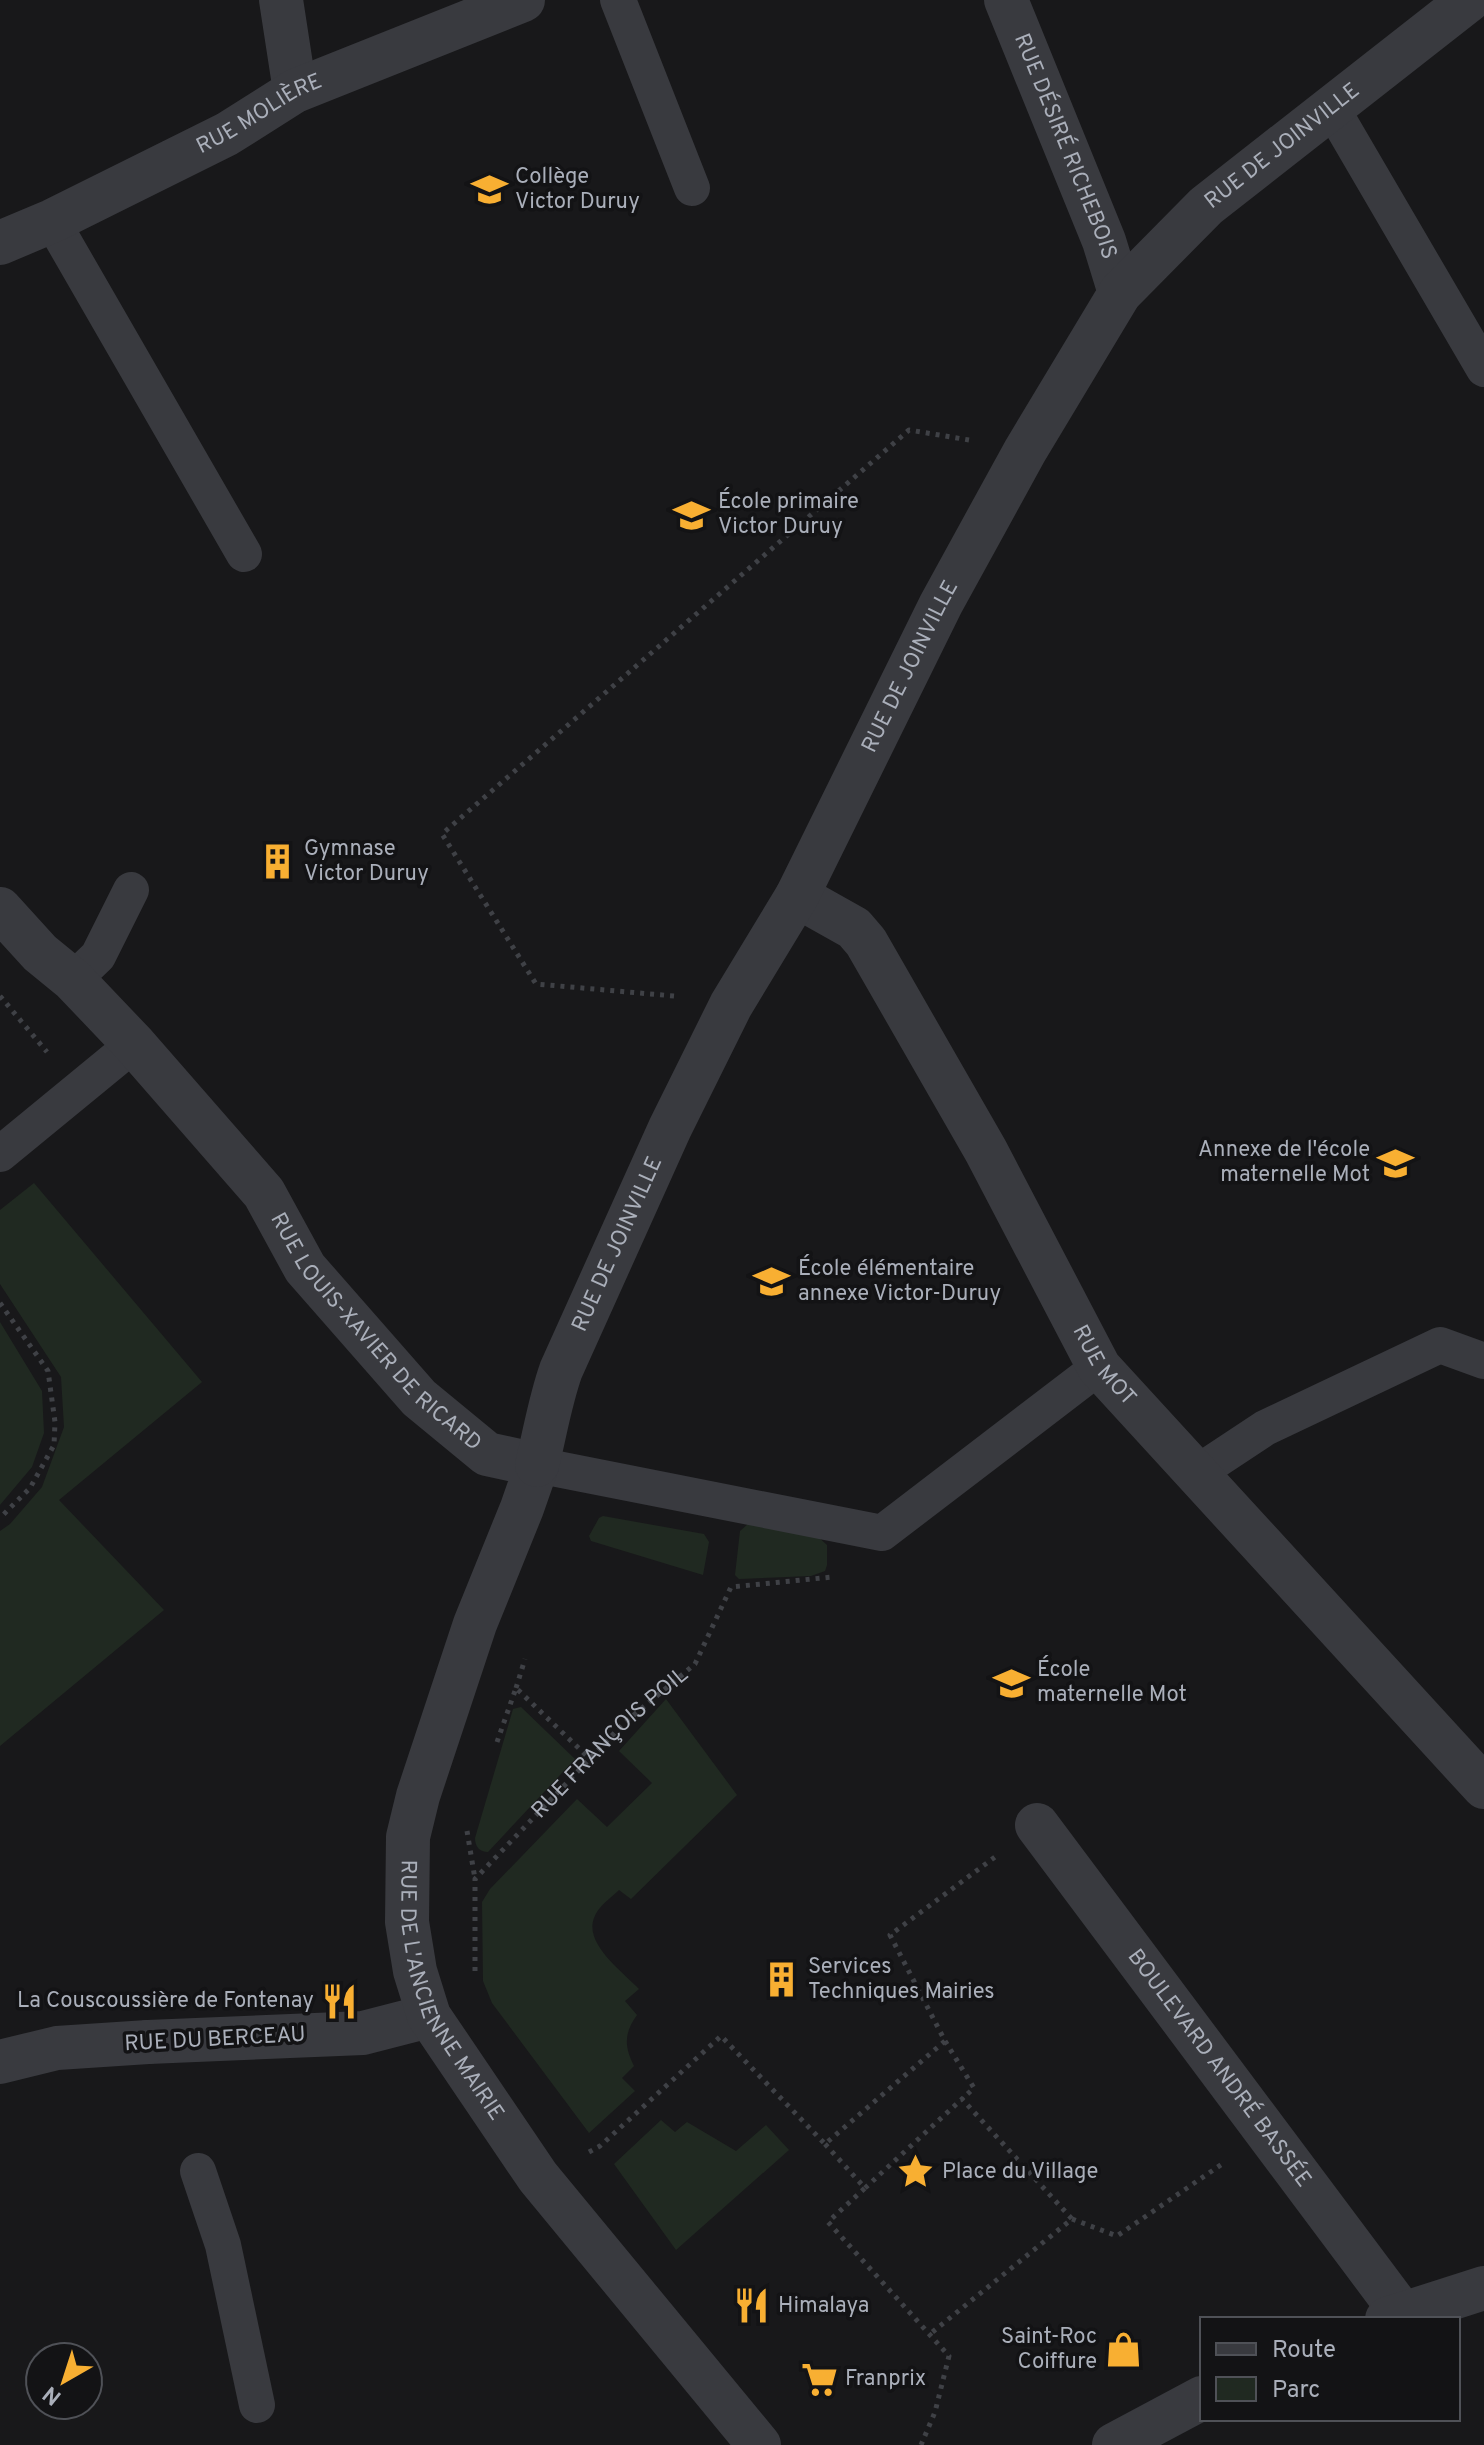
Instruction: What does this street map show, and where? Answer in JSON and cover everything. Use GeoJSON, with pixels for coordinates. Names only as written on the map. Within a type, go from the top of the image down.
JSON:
{"type":"FeatureCollection","features":[{"type":"Feature","properties":{"kind":"street"},"geometry":{"type":"LineString","coordinates":[[281,0],[295,91]]}},
{"type":"Feature","properties":{"kind":"street","name":"RUE MOLIÈRE"},"geometry":{"type":"LineString","coordinates":[[0,243],[52,221],[227,134],[295,91],[523,0]]}},
{"type":"Feature","properties":{"kind":"street","name":"RUE DÉSIRÉ RICHEBOIS"},"geometry":{"type":"LineString","coordinates":[[1006,0],[1104,241],[1120,293]]}},
{"type":"Feature","properties":{"kind":"street","name":"RUE DE JOINVILLE"},"geometry":{"type":"LineString","coordinates":[[537,1465],[550,1401],[561,1370],[670,1128],[731,1005],[797,896],[941,604],[1025,451],[1120,293],[1206,206],[1469,0]]}},
{"type":"Feature","properties":{"kind":"street","name":"RUE MOT"},"geometry":{"type":"LineString","coordinates":[[797,896],[854,928],[866,942],[986,1151],[1099,1367],[1484,1787]]}},
{"type":"Feature","properties":{"kind":"street","name":"RUE LOUIS-XAVIER DE RICARD"},"geometry":{"type":"LineString","coordinates":[[0,909],[40,953],[73,980],[134,1044],[264,1193],[305,1268],[419,1398],[487,1454],[537,1465]]}},
{"type":"Feature","properties":{"kind":"street","name":"RUE DE L'ANCIENNE MAIRIE"},"geometry":{"type":"LineString","coordinates":[[537,1465],[475,1624],[418,1796],[408,1837],[405,1879],[407,1922],[415,1971],[429,2016],[538,2177],[759,2445]]}},
{"type":"Feature","properties":{"kind":"street","name":"BOULEVARD ANDRÉ BASSÉE"},"geometry":{"type":"LineString","coordinates":[[1037,1825],[1395,2316]]}},
{"type":"Feature","properties":{"kind":"street","name":"RUE DU BERCEAU"},"geometry":{"type":"LineString","coordinates":[[0,2062],[57,2048],[363,2033],[429,2016]]}},
{"type":"Feature","properties":{"kind":"street"},"geometry":{"type":"LineString","coordinates":[[1395,2316],[1484,2288]]}},
{"type":"Feature","properties":{"kind":"street"},"geometry":{"type":"LineString","coordinates":[[1114,2445],[1200,2399]]}},
{"type":"Feature","properties":{"kind":"lane"},"geometry":{"type":"LineString","coordinates":[[618,0],[692,188]]}},
{"type":"Feature","properties":{"kind":"lane"},"geometry":{"type":"LineString","coordinates":[[1331,107],[1484,369]]}},
{"type":"Feature","properties":{"kind":"lane"},"geometry":{"type":"LineString","coordinates":[[52,221],[244,554]]}},
{"type":"Feature","properties":{"kind":"lane"},"geometry":{"type":"LineString","coordinates":[[73,980],[98,956],[131,890]]}},
{"type":"Feature","properties":{"kind":"lane"},"geometry":{"type":"LineString","coordinates":[[0,1154],[134,1044]]}},
{"type":"Feature","properties":{"kind":"lane"},"geometry":{"type":"LineString","coordinates":[[1197,1473],[1265,1428],[1440,1345],[1484,1361]]}},
{"type":"Feature","properties":{"kind":"lane"},"geometry":{"type":"LineString","coordinates":[[882,1533],[1099,1367]]}},
{"type":"Feature","properties":{"kind":"lane","name":"RUE LOUIS-XAVIER DE RICARD"},"geometry":{"type":"LineString","coordinates":[[537,1465],[882,1533]]}},
{"type":"Feature","properties":{"kind":"lane"},"geometry":{"type":"LineString","coordinates":[[198,2171],[223,2245],[257,2405]]}},
{"type":"Feature","properties":{"kind":"path"},"geometry":{"type":"LineString","coordinates":[[731,1005],[676,996],[536,984],[442,834],[909,430],[1025,451]]}},
{"type":"Feature","properties":{"kind":"path"},"geometry":{"type":"LineString","coordinates":[[0,996],[78,1090]]}},
{"type":"Feature","properties":{"kind":"path"},"geometry":{"type":"LineString","coordinates":[[0,1303],[48,1371],[55,1422],[54,1445],[30,1488],[0,1518]]}},
{"type":"Feature","properties":{"kind":"path","name":"RUE FRANÇOIS POIL"},"geometry":{"type":"LineString","coordinates":[[475,1879],[623,1724],[695,1664],[731,1587],[846,1576],[882,1533]]}},
{"type":"Feature","properties":{"kind":"path"},"geometry":{"type":"LineString","coordinates":[[496,1746],[516,1688],[590,1759]]}},
{"type":"Feature","properties":{"kind":"path"},"geometry":{"type":"LineString","coordinates":[[429,2016],[474,1994],[475,1879],[467,1831],[472,1817]]}},
{"type":"Feature","properties":{"kind":"path"},"geometry":{"type":"LineString","coordinates":[[921,2445],[935,2412],[949,2356],[828,2222],[974,2088],[945,2041],[890,1935],[1037,1825]]}},
{"type":"Feature","properties":{"kind":"path"},"geometry":{"type":"LineString","coordinates":[[538,2177],[600,2146],[721,2036],[865,2188]]}},
{"type":"Feature","properties":{"kind":"path"},"geometry":{"type":"LineString","coordinates":[[825,2144],[945,2041]]}},
{"type":"Feature","properties":{"kind":"path"},"geometry":{"type":"LineString","coordinates":[[962,2099],[1072,2219],[1117,2236],[1214,2171]]}},
{"type":"Feature","properties":{"kind":"path"},"geometry":{"type":"LineString","coordinates":[[930,2334],[1072,2219]]}},
{"type":"Feature","properties":{"kind":"green space"},"geometry":{"type":"Polygon","coordinates":[[[34,1183],[202,1382],[59,1500],[164,1610],[0,1746],[0,1531],[10,1524],[42,1487],[64,1427],[61,1377],[0,1284],[0,1210],[34,1183]]]}},
{"type":"Feature","properties":{"kind":"green space"},"geometry":{"type":"Polygon","coordinates":[[[0,1322],[42,1391],[44,1433],[32,1467],[0,1505],[0,1322]]]}},
{"type":"Feature","properties":{"kind":"green space"},"geometry":{"type":"Polygon","coordinates":[[[603,1516],[704,1534],[709,1542],[703,1575],[591,1541],[589,1536],[603,1516]]]}},
{"type":"Feature","properties":{"kind":"green space"},"geometry":{"type":"Polygon","coordinates":[[[748,1524],[817,1536],[827,1545],[825,1571],[811,1576],[739,1579],[735,1575],[740,1531],[748,1524]]]}},
{"type":"Feature","properties":{"kind":"green space"},"geometry":{"type":"Polygon","coordinates":[[[666,1699],[737,1795],[631,1899],[619,1890],[594,1918],[592,1928],[600,1947],[639,1989],[625,2001],[637,2015],[627,2040],[634,2066],[622,2078],[635,2091],[589,2133],[492,2003],[483,1981],[482,1902],[490,1889],[577,1799],[607,1827],[652,1783],[619,1751],[666,1699]]]}},
{"type":"Feature","properties":{"kind":"green space"},"geometry":{"type":"Polygon","coordinates":[[[521,1707],[575,1759],[485,1852],[477,1846],[475,1838],[513,1709],[521,1707]]]}},
{"type":"Feature","properties":{"kind":"green space"},"geometry":{"type":"Polygon","coordinates":[[[661,2120],[675,2132],[687,2122],[736,2151],[766,2125],[789,2150],[676,2250],[614,2164],[661,2120]]]}},
{"type":"Feature","properties":{"kind":"place","name":"Collège Victor Duruy"},"geometry":{"type":"Point","coordinates":[489,190]}},
{"type":"Feature","properties":{"kind":"place","name":"École primaire Victor Duruy"},"geometry":{"type":"Point","coordinates":[692,515]}},
{"type":"Feature","properties":{"kind":"place","name":"Gymnase Victor Duruy"},"geometry":{"type":"Point","coordinates":[278,862]}},
{"type":"Feature","properties":{"kind":"place","name":"Annexe de l'école maternelle Mot"},"geometry":{"type":"Point","coordinates":[1396,1163]}},
{"type":"Feature","properties":{"kind":"place","name":"École élémentaire annexe Victor-Duruy"},"geometry":{"type":"Point","coordinates":[772,1282]}},
{"type":"Feature","properties":{"kind":"place","name":"École maternelle Mot"},"geometry":{"type":"Point","coordinates":[1011,1683]}},
{"type":"Feature","properties":{"kind":"place","name":"Services Techniques Mairies"},"geometry":{"type":"Point","coordinates":[782,1980]}},
{"type":"Feature","properties":{"kind":"place","name":"La Couscoussière de Fontenay"},"geometry":{"type":"Point","coordinates":[340,2001]}},
{"type":"Feature","properties":{"kind":"place","name":"Place du Village"},"geometry":{"type":"Point","coordinates":[916,2172]}},
{"type":"Feature","properties":{"kind":"place","name":"Himalaya"},"geometry":{"type":"Point","coordinates":[752,2306]}},
{"type":"Feature","properties":{"kind":"place","name":"Saint-Roc Coiffure"},"geometry":{"type":"Point","coordinates":[1123,2350]}},
{"type":"Feature","properties":{"kind":"place","name":"Franprix"},"geometry":{"type":"Point","coordinates":[819,2379]}}]}
